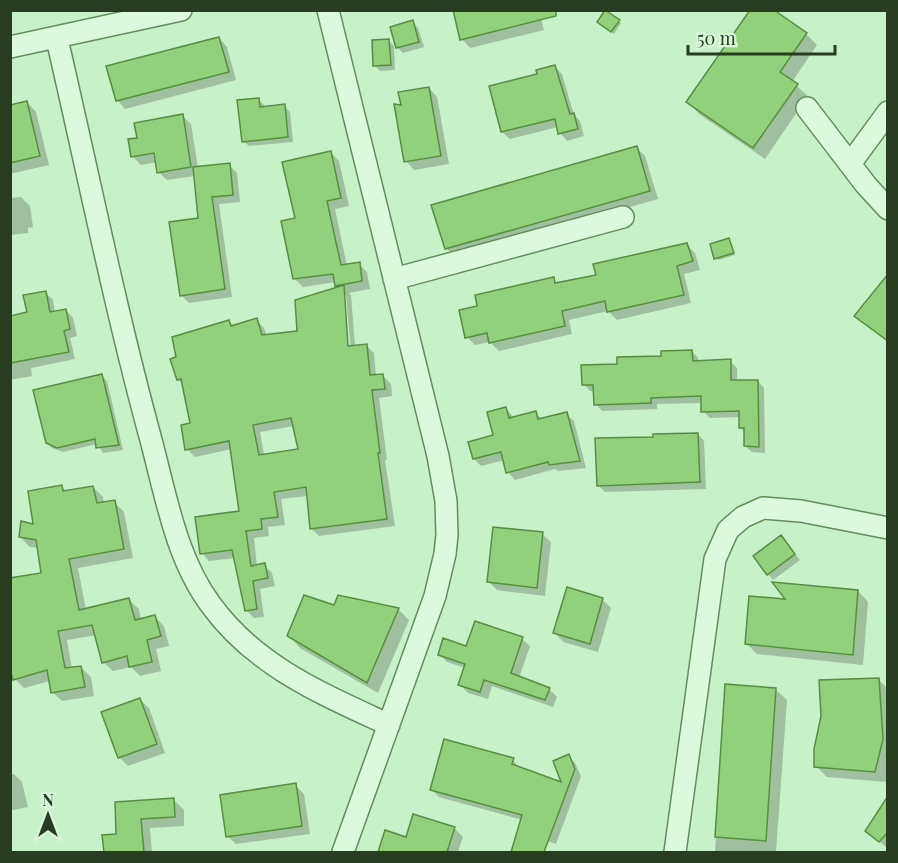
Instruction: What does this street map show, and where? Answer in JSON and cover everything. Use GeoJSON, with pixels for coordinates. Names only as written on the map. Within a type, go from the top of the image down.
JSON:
{"type":"FeatureCollection","features":[{"type":"Feature","properties":{"kind":"street"},"geometry":{"type":"LineString","coordinates":[[10,47],[57,39],[181,10]]}},
{"type":"Feature","properties":{"kind":"street"},"geometry":{"type":"LineString","coordinates":[[328,10],[438,456],[446,501],[447,535],[435,596],[343,852]]}},
{"type":"Feature","properties":{"kind":"street"},"geometry":{"type":"LineString","coordinates":[[57,39],[136,384],[188,566],[211,605],[235,633],[260,655],[302,684],[389,725]]}},
{"type":"Feature","properties":{"kind":"street"},"geometry":{"type":"LineString","coordinates":[[807,108],[888,209]]}},
{"type":"Feature","properties":{"kind":"street"},"geometry":{"type":"LineString","coordinates":[[850,164],[888,112]]}},
{"type":"Feature","properties":{"kind":"street"},"geometry":{"type":"LineString","coordinates":[[394,279],[623,217]]}},
{"type":"Feature","properties":{"kind":"street"},"geometry":{"type":"LineString","coordinates":[[675,852],[715,559],[728,530],[743,516],[763,508],[801,511],[888,528]]}},
{"type":"Feature","properties":{"kind":"building"},"geometry":{"type":"Polygon","coordinates":[[[453,10],[556,10],[556,16],[460,40],[453,10]]]}},
{"type":"Feature","properties":{"kind":"building"},"geometry":{"type":"Polygon","coordinates":[[[605,10],[620,20],[611,32],[597,22],[605,10]]]}},
{"type":"Feature","properties":{"kind":"building"},"geometry":{"type":"Polygon","coordinates":[[[750,10],[774,10],[807,33],[780,72],[798,84],[753,148],[686,102],[750,10]]]}},
{"type":"Feature","properties":{"kind":"building"},"geometry":{"type":"Polygon","coordinates":[[[413,20],[419,42],[396,48],[390,27],[413,20]]]}},
{"type":"Feature","properties":{"kind":"building"},"geometry":{"type":"Polygon","coordinates":[[[219,37],[229,72],[116,101],[106,66],[219,37]]]}},
{"type":"Feature","properties":{"kind":"building"},"geometry":{"type":"Polygon","coordinates":[[[389,39],[391,65],[373,66],[372,40],[389,39]]]}},
{"type":"Feature","properties":{"kind":"building"},"geometry":{"type":"Polygon","coordinates":[[[555,65],[570,114],[574,113],[578,129],[558,134],[555,119],[501,132],[489,86],[537,74],[536,70],[555,65]]]}},
{"type":"Feature","properties":{"kind":"building"},"geometry":{"type":"Polygon","coordinates":[[[429,87],[441,156],[404,162],[394,104],[401,105],[398,92],[429,87]]]}},
{"type":"Feature","properties":{"kind":"building"},"geometry":{"type":"Polygon","coordinates":[[[259,98],[260,107],[285,104],[288,137],[242,142],[237,100],[259,98]]]}},
{"type":"Feature","properties":{"kind":"building"},"geometry":{"type":"Polygon","coordinates":[[[27,101],[40,156],[10,163],[10,105],[27,101]]]}},
{"type":"Feature","properties":{"kind":"building"},"geometry":{"type":"Polygon","coordinates":[[[183,114],[191,167],[157,173],[154,153],[131,157],[128,139],[137,138],[134,123],[183,114]]]}},
{"type":"Feature","properties":{"kind":"building"},"geometry":{"type":"Polygon","coordinates":[[[637,146],[650,191],[445,249],[431,205],[637,146]]]}},
{"type":"Feature","properties":{"kind":"building"},"geometry":{"type":"Polygon","coordinates":[[[331,151],[341,198],[327,201],[341,265],[360,262],[362,281],[335,286],[333,274],[293,279],[281,221],[295,218],[282,162],[331,151]]]}},
{"type":"Feature","properties":{"kind":"building"},"geometry":{"type":"Polygon","coordinates":[[[230,163],[233,195],[212,197],[225,289],[180,296],[169,222],[198,218],[193,167],[230,163]]]}},
{"type":"Feature","properties":{"kind":"building"},"geometry":{"type":"Polygon","coordinates":[[[729,238],[734,253],[714,259],[710,244],[729,238]]]}},
{"type":"Feature","properties":{"kind":"building"},"geometry":{"type":"Polygon","coordinates":[[[687,243],[693,261],[677,266],[684,295],[607,312],[605,301],[562,311],[565,326],[489,343],[487,333],[465,338],[459,310],[477,306],[475,295],[554,277],[555,283],[596,275],[593,264],[687,243]]]}},
{"type":"Feature","properties":{"kind":"building"},"geometry":{"type":"Polygon","coordinates":[[[888,274],[888,341],[854,316],[888,274]]]}},
{"type":"Feature","properties":{"kind":"building"},"geometry":{"type":"Polygon","coordinates":[[[344,285],[348,346],[367,344],[370,375],[383,374],[385,389],[372,390],[387,519],[310,529],[306,487],[274,492],[278,517],[261,519],[262,529],[246,531],[251,566],[265,563],[268,578],[253,581],[257,609],[245,611],[232,550],[200,554],[195,517],[239,511],[229,441],[185,450],[181,425],[190,423],[181,379],[177,380],[170,359],[176,357],[172,337],[229,320],[231,326],[257,318],[262,335],[297,331],[295,300],[344,285]],[[291,418],[253,425],[259,455],[298,449],[291,418]]]}},
{"type":"Feature","properties":{"kind":"building"},"geometry":{"type":"Polygon","coordinates":[[[46,291],[50,312],[66,309],[70,329],[64,331],[69,352],[10,363],[10,316],[27,312],[23,295],[46,291]]]}},
{"type":"Feature","properties":{"kind":"building"},"geometry":{"type":"Polygon","coordinates":[[[692,350],[693,361],[731,359],[731,380],[758,380],[759,447],[744,446],[744,428],[739,428],[739,411],[701,412],[701,396],[651,398],[651,403],[594,405],[593,385],[582,385],[581,365],[617,364],[617,357],[661,356],[661,351],[692,350]]]}},
{"type":"Feature","properties":{"kind":"building"},"geometry":{"type":"Polygon","coordinates":[[[102,374],[119,445],[96,448],[95,439],[57,448],[46,443],[33,390],[102,374]]]}},
{"type":"Feature","properties":{"kind":"building"},"geometry":{"type":"Polygon","coordinates":[[[506,407],[509,418],[536,411],[538,419],[567,412],[580,461],[549,465],[548,462],[506,473],[501,452],[473,459],[468,442],[493,435],[487,412],[506,407]]]}},
{"type":"Feature","properties":{"kind":"building"},"geometry":{"type":"Polygon","coordinates":[[[698,433],[700,482],[597,486],[595,438],[653,437],[653,434],[698,433]]]}},
{"type":"Feature","properties":{"kind":"building"},"geometry":{"type":"Polygon","coordinates":[[[62,485],[63,491],[93,486],[97,503],[115,500],[124,549],[69,559],[79,610],[129,598],[135,620],[155,615],[161,636],[147,640],[152,662],[129,667],[127,656],[102,663],[92,625],[58,631],[65,668],[81,666],[85,687],[51,693],[47,670],[13,680],[10,669],[10,578],[41,573],[36,540],[19,537],[21,521],[33,524],[28,491],[62,485]]]}},
{"type":"Feature","properties":{"kind":"building"},"geometry":{"type":"Polygon","coordinates":[[[493,527],[543,532],[537,588],[487,582],[493,527]]]}},
{"type":"Feature","properties":{"kind":"building"},"geometry":{"type":"Polygon","coordinates":[[[781,535],[795,554],[767,575],[753,556],[781,535]]]}},
{"type":"Feature","properties":{"kind":"building"},"geometry":{"type":"Polygon","coordinates":[[[772,582],[858,590],[853,655],[745,644],[749,596],[785,599],[772,582]]]}},
{"type":"Feature","properties":{"kind":"building"},"geometry":{"type":"Polygon","coordinates":[[[567,587],[603,598],[590,644],[553,633],[567,587]]]}},
{"type":"Feature","properties":{"kind":"building"},"geometry":{"type":"Polygon","coordinates":[[[304,595],[334,605],[338,595],[399,608],[367,683],[287,636],[304,595]]]}},
{"type":"Feature","properties":{"kind":"building"},"geometry":{"type":"Polygon","coordinates":[[[475,621],[523,637],[511,673],[550,688],[545,700],[484,680],[480,692],[458,685],[465,664],[438,655],[443,638],[466,646],[475,621]]]}},
{"type":"Feature","properties":{"kind":"building"},"geometry":{"type":"Polygon","coordinates":[[[879,678],[883,739],[875,772],[814,767],[814,749],[821,716],[819,680],[879,678]]]}},
{"type":"Feature","properties":{"kind":"building"},"geometry":{"type":"Polygon","coordinates":[[[725,684],[776,688],[766,841],[715,837],[725,684]]]}},
{"type":"Feature","properties":{"kind":"building"},"geometry":{"type":"Polygon","coordinates":[[[140,698],[157,744],[118,758],[101,712],[140,698]]]}},
{"type":"Feature","properties":{"kind":"building"},"geometry":{"type":"Polygon","coordinates":[[[444,739],[514,758],[512,764],[561,782],[553,761],[569,754],[575,769],[544,852],[511,852],[522,815],[430,790],[444,739]]]}},
{"type":"Feature","properties":{"kind":"building"},"geometry":{"type":"Polygon","coordinates":[[[296,783],[302,826],[226,837],[220,795],[296,783]]]}},
{"type":"Feature","properties":{"kind":"building"},"geometry":{"type":"Polygon","coordinates":[[[888,796],[888,832],[879,842],[865,831],[888,796]]]}},
{"type":"Feature","properties":{"kind":"building"},"geometry":{"type":"Polygon","coordinates":[[[174,798],[175,817],[141,819],[144,852],[104,852],[102,835],[116,834],[115,802],[174,798]]]}},
{"type":"Feature","properties":{"kind":"building"},"geometry":{"type":"Polygon","coordinates":[[[413,814],[455,827],[447,852],[378,852],[385,830],[406,837],[413,814]]]}}]}
